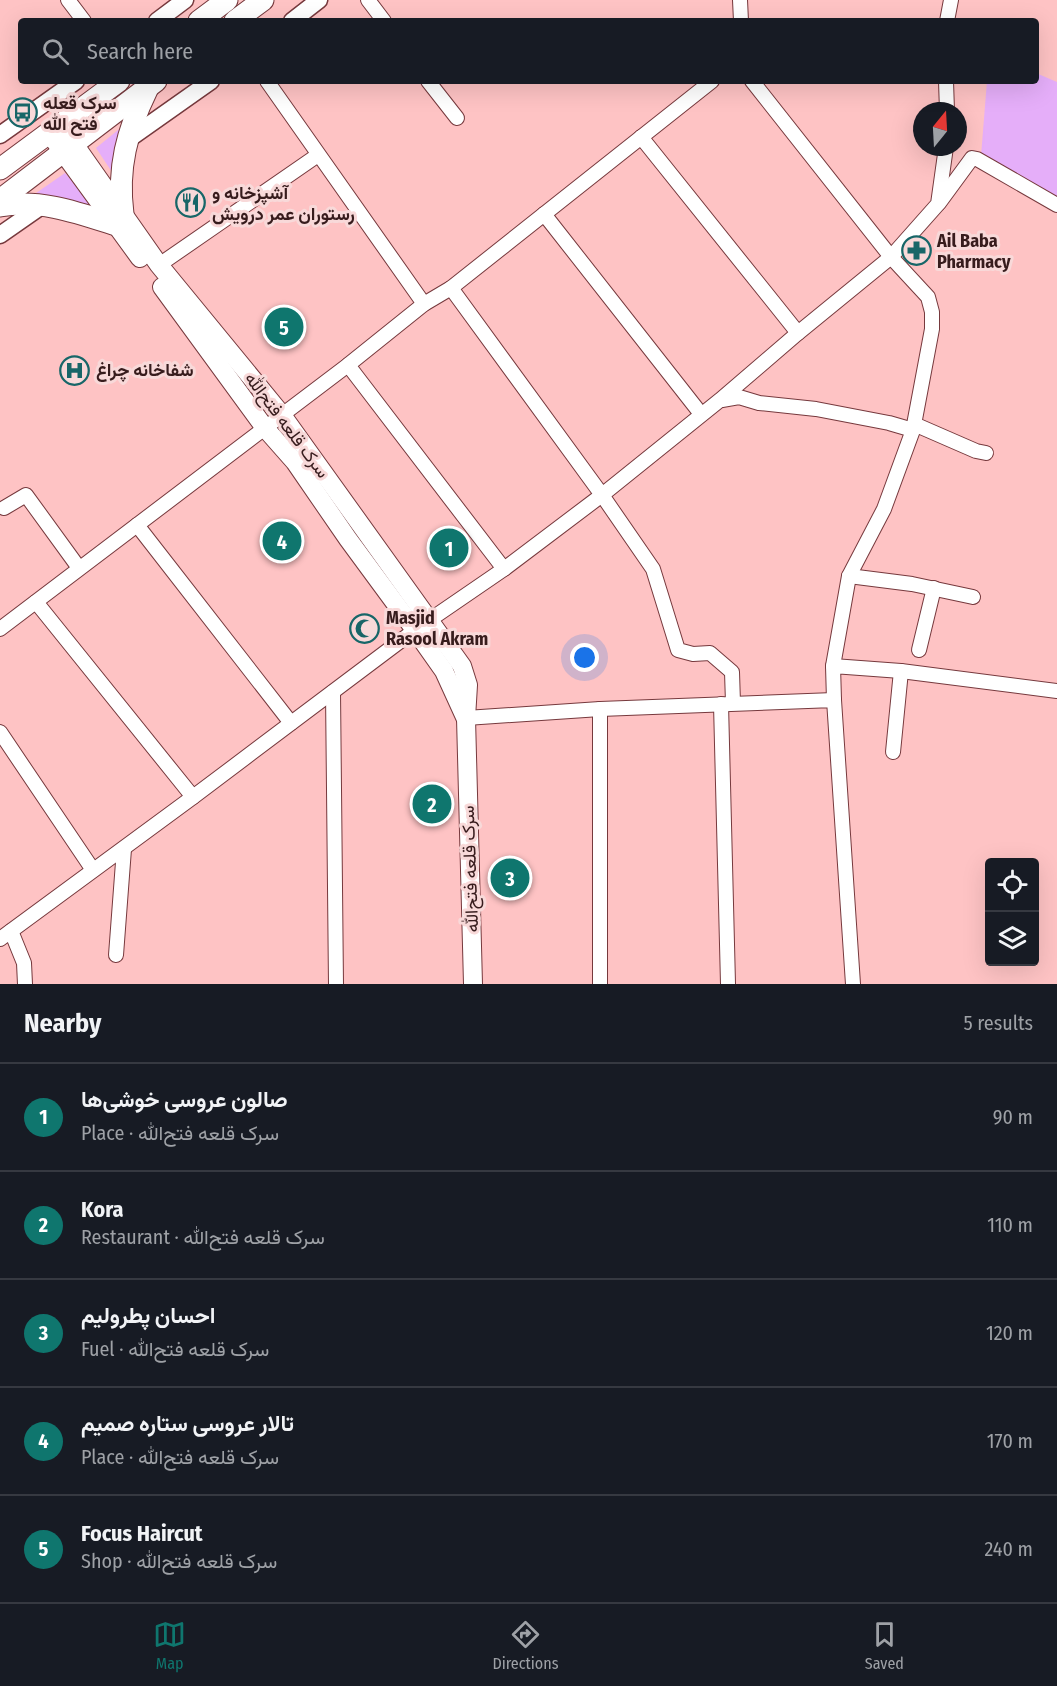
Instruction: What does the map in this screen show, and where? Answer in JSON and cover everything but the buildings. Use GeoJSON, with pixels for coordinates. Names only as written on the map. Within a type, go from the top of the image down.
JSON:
{"type":"FeatureCollection","features":[{"type":"Feature","properties":{"kind":"main road"},"geometry":{"type":"LineString","coordinates":[[203,18],[227,0]]}},
{"type":"Feature","properties":{"kind":"main road"},"geometry":{"type":"LineString","coordinates":[[239,18],[263,0]]}},
{"type":"Feature","properties":{"kind":"main road"},"geometry":{"type":"LineString","coordinates":[[0,169],[115,84]]}},
{"type":"Feature","properties":{"kind":"main road"},"geometry":{"type":"LineString","coordinates":[[0,206],[21,202],[118,219],[126,141],[136,112],[152,84]]}},
{"type":"Feature","properties":{"kind":"main road"},"geometry":{"type":"LineString","coordinates":[[0,200],[152,84]]}},
{"type":"Feature","properties":{"kind":"main road","name":"سرک قلعه فتح‌الله"},"geometry":{"type":"LineString","coordinates":[[54,129],[118,219],[150,271],[265,428],[295,462],[348,539],[422,625],[462,666],[468,685],[466,718],[473,984]]}},
{"type":"Feature","properties":{"kind":"main road","name":"سرک قلعه فتح‌الله"},"geometry":{"type":"LineString","coordinates":[[118,219],[159,265],[282,415],[422,625]]}},
{"type":"Feature","properties":{"kind":"street"},"geometry":{"type":"LineString","coordinates":[[68,0],[82,18]]}},
{"type":"Feature","properties":{"kind":"street"},"geometry":{"type":"LineString","coordinates":[[162,18],[185,0]]}},
{"type":"Feature","properties":{"kind":"street"},"geometry":{"type":"LineString","coordinates":[[296,18],[319,0]]}},
{"type":"Feature","properties":{"kind":"street"},"geometry":{"type":"LineString","coordinates":[[369,0],[382,18]]}},
{"type":"Feature","properties":{"kind":"street"},"geometry":{"type":"LineString","coordinates":[[740,0],[741,18]]}},
{"type":"Feature","properties":{"kind":"street"},"geometry":{"type":"LineString","coordinates":[[948,18],[951,0]]}},
{"type":"Feature","properties":{"kind":"street"},"geometry":{"type":"LineString","coordinates":[[3,125],[71,84]]}},
{"type":"Feature","properties":{"kind":"street"},"geometry":{"type":"LineString","coordinates":[[126,141],[207,84]]}},
{"type":"Feature","properties":{"kind":"street"},"geometry":{"type":"LineString","coordinates":[[269,84],[424,304]]}},
{"type":"Feature","properties":{"kind":"street"},"geometry":{"type":"LineString","coordinates":[[430,84],[457,118]]}},
{"type":"Feature","properties":{"kind":"street"},"geometry":{"type":"LineString","coordinates":[[0,628],[348,365],[424,304],[451,288],[708,84]]}},
{"type":"Feature","properties":{"kind":"street"},"geometry":{"type":"LineString","coordinates":[[754,84],[891,257],[928,297],[932,312],[932,329],[914,427],[884,508],[849,576],[833,666],[853,984]]}},
{"type":"Feature","properties":{"kind":"street"},"geometry":{"type":"LineString","coordinates":[[946,84],[947,102]]}},
{"type":"Feature","properties":{"kind":"street"},"geometry":{"type":"LineString","coordinates":[[641,136],[798,333]]}},
{"type":"Feature","properties":{"kind":"street"},"geometry":{"type":"LineString","coordinates":[[159,265],[318,155]]}},
{"type":"Feature","properties":{"kind":"street"},"geometry":{"type":"LineString","coordinates":[[938,204],[945,156]]}},
{"type":"Feature","properties":{"kind":"street"},"geometry":{"type":"LineString","coordinates":[[25,984],[24,963],[5,935],[124,849],[422,625],[504,569],[602,495],[891,257],[938,204],[972,159],[977,159],[1057,205]]}},
{"type":"Feature","properties":{"kind":"street"},"geometry":{"type":"LineString","coordinates":[[0,235],[43,205]]}},
{"type":"Feature","properties":{"kind":"street"},"geometry":{"type":"LineString","coordinates":[[544,214],[701,414]]}},
{"type":"Feature","properties":{"kind":"street"},"geometry":{"type":"LineString","coordinates":[[451,288],[653,569],[678,650],[693,654],[710,653],[732,672],[727,703],[728,984]]}},
{"type":"Feature","properties":{"kind":"street"},"geometry":{"type":"LineString","coordinates":[[348,365],[504,569]]}},
{"type":"Feature","properties":{"kind":"street"},"geometry":{"type":"LineString","coordinates":[[720,400],[739,397],[759,403],[816,410],[914,427],[986,453]]}},
{"type":"Feature","properties":{"kind":"street"},"geometry":{"type":"LineString","coordinates":[[4,508],[26,495],[79,568]]}},
{"type":"Feature","properties":{"kind":"street"},"geometry":{"type":"LineString","coordinates":[[136,525],[291,723]]}},
{"type":"Feature","properties":{"kind":"street"},"geometry":{"type":"LineString","coordinates":[[849,576],[934,588],[973,597]]}},
{"type":"Feature","properties":{"kind":"street"},"geometry":{"type":"LineString","coordinates":[[919,650],[934,588]]}},
{"type":"Feature","properties":{"kind":"street"},"geometry":{"type":"LineString","coordinates":[[36,602],[193,797]]}},
{"type":"Feature","properties":{"kind":"street"},"geometry":{"type":"LineString","coordinates":[[833,666],[901,671],[1057,691]]}},
{"type":"Feature","properties":{"kind":"street"},"geometry":{"type":"LineString","coordinates":[[893,752],[901,671]]}},
{"type":"Feature","properties":{"kind":"street"},"geometry":{"type":"LineString","coordinates":[[333,692],[336,984]]}},
{"type":"Feature","properties":{"kind":"street"},"geometry":{"type":"LineString","coordinates":[[466,718],[600,709],[834,700]]}},
{"type":"Feature","properties":{"kind":"street"},"geometry":{"type":"LineString","coordinates":[[600,709],[600,984]]}},
{"type":"Feature","properties":{"kind":"street"},"geometry":{"type":"LineString","coordinates":[[0,732],[93,870]]}},
{"type":"Feature","properties":{"kind":"street"},"geometry":{"type":"LineString","coordinates":[[116,955],[124,849]]}},
{"type":"Feature","properties":{"kind":"shaded area"},"geometry":{"type":"Polygon","coordinates":[[[1039,74],[1057,82],[1057,197],[981,156],[987,84],[1039,84],[1039,74]]]}},
{"type":"Feature","properties":{"kind":"shaded area"},"geometry":{"type":"Polygon","coordinates":[[[123,126],[116,178],[96,148],[123,126]]]}},
{"type":"Feature","properties":{"kind":"shaded area"},"geometry":{"type":"Polygon","coordinates":[[[65,173],[97,210],[29,198],[65,173]]]}},
{"type":"Feature","properties":{"kind":"place","name":"سرک قعله فتح الله"},"geometry":{"type":"Point","coordinates":[22,113]}},
{"type":"Feature","properties":{"kind":"place","name":"آشپزخانه و رستوران عمر درویش"},"geometry":{"type":"Point","coordinates":[191,203]}},
{"type":"Feature","properties":{"kind":"place","name":"Ail Baba Pharmacy"},"geometry":{"type":"Point","coordinates":[916,251]}},
{"type":"Feature","properties":{"kind":"place","name":"Focus Haircut"},"geometry":{"type":"Point","coordinates":[284,327]}},
{"type":"Feature","properties":{"kind":"place","name":"شفاخانه چراغ"},"geometry":{"type":"Point","coordinates":[75,370]}},
{"type":"Feature","properties":{"kind":"place","name":"تالار عروسی ستاره صمیم"},"geometry":{"type":"Point","coordinates":[282,541]}},
{"type":"Feature","properties":{"kind":"place","name":"صالون عروسی خوشی‌ها"},"geometry":{"type":"Point","coordinates":[449,548]}},
{"type":"Feature","properties":{"kind":"place","name":"Masjid Rasool Akram"},"geometry":{"type":"Point","coordinates":[365,628]}},
{"type":"Feature","properties":{"kind":"place","name":"Kora"},"geometry":{"type":"Point","coordinates":[432,804]}},
{"type":"Feature","properties":{"kind":"place","name":"احسان پطرولیم"},"geometry":{"type":"Point","coordinates":[510,878]}}]}
